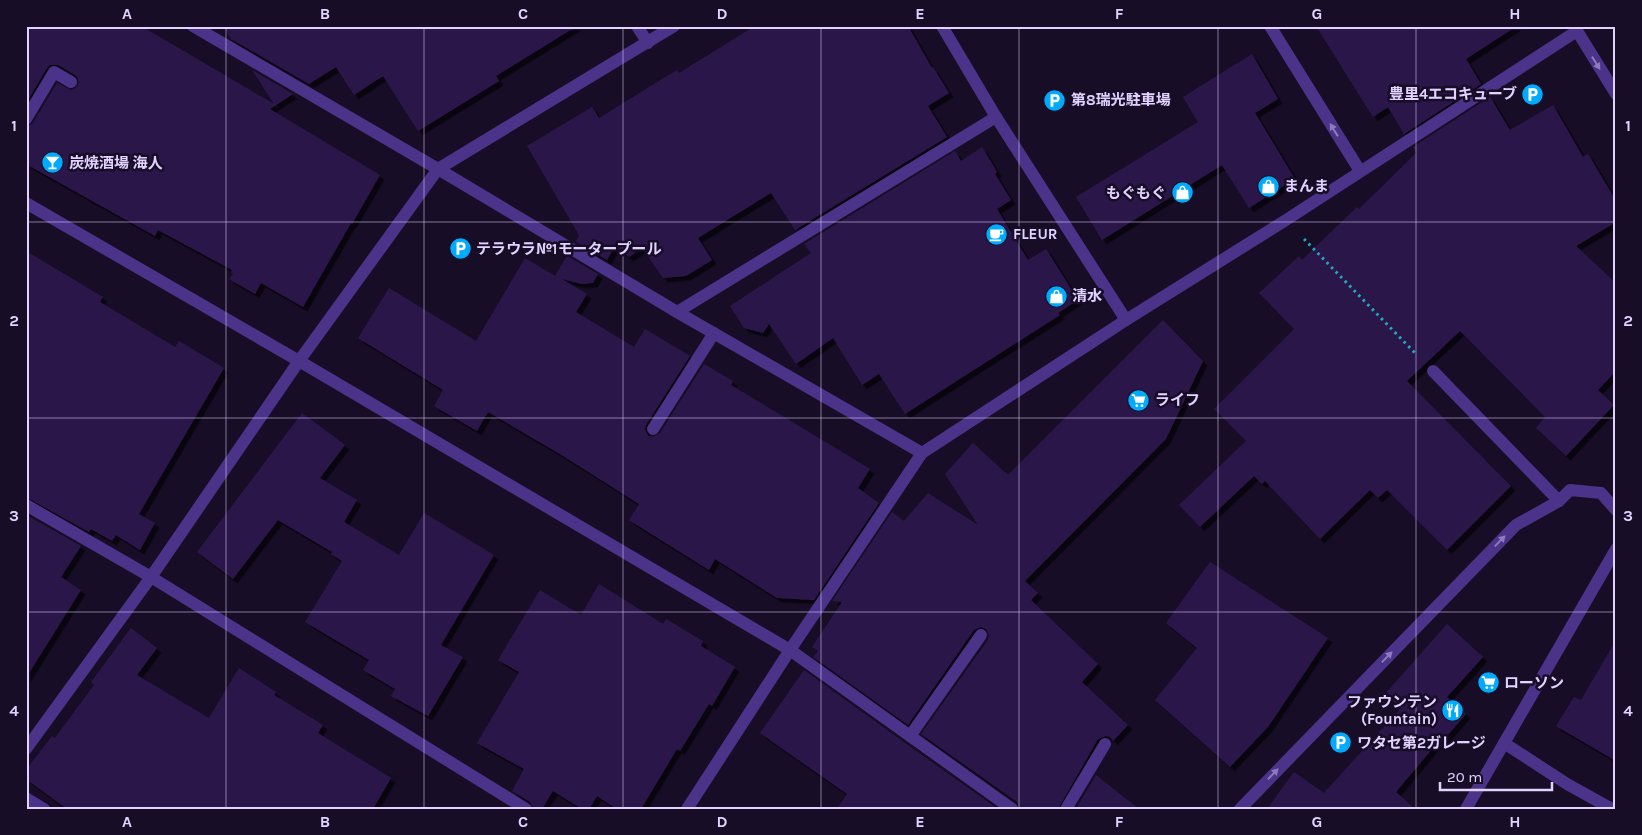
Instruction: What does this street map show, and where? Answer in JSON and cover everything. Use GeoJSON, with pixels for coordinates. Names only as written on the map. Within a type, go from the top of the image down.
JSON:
{"type":"FeatureCollection","features":[{"type":"Feature","properties":{"kind":"street"},"geometry":{"type":"LineString","coordinates":[[193,26],[438,169],[677,312],[922,453]]}},
{"type":"Feature","properties":{"kind":"street"},"geometry":{"type":"LineString","coordinates":[[637,26],[648,43]]}},
{"type":"Feature","properties":{"kind":"street"},"geometry":{"type":"LineString","coordinates":[[26,749],[151,577],[299,361],[438,169],[674,26]]}},
{"type":"Feature","properties":{"kind":"street"},"geometry":{"type":"LineString","coordinates":[[942,26],[996,117],[1126,320]]}},
{"type":"Feature","properties":{"kind":"street"},"geometry":{"type":"LineString","coordinates":[[1270,26],[1360,172]]}},
{"type":"Feature","properties":{"kind":"street"},"geometry":{"type":"LineString","coordinates":[[687,809],[790,650],[922,453],[1126,320],[1360,172],[1575,29],[1616,94]]}},
{"type":"Feature","properties":{"kind":"street"},"geometry":{"type":"LineString","coordinates":[[26,119],[54,72],[71,82]]}},
{"type":"Feature","properties":{"kind":"street"},"geometry":{"type":"LineString","coordinates":[[677,312],[996,117]]}},
{"type":"Feature","properties":{"kind":"street"},"geometry":{"type":"LineString","coordinates":[[26,203],[790,650],[1012,809]]}},
{"type":"Feature","properties":{"kind":"street"},"geometry":{"type":"LineString","coordinates":[[653,429],[714,333]]}},
{"type":"Feature","properties":{"kind":"street"},"geometry":{"type":"LineString","coordinates":[[1433,371],[1559,500]]}},
{"type":"Feature","properties":{"kind":"street"},"geometry":{"type":"LineString","coordinates":[[1240,809],[1516,525],[1559,500],[1570,490],[1601,493],[1616,510]]}},
{"type":"Feature","properties":{"kind":"street"},"geometry":{"type":"LineString","coordinates":[[26,505],[151,577],[526,809]]}},
{"type":"Feature","properties":{"kind":"street"},"geometry":{"type":"LineString","coordinates":[[1466,809],[1616,549]]}},
{"type":"Feature","properties":{"kind":"street"},"geometry":{"type":"LineString","coordinates":[[910,736],[981,634]]}},
{"type":"Feature","properties":{"kind":"street"},"geometry":{"type":"LineString","coordinates":[[1066,809],[1105,744]]}},
{"type":"Feature","properties":{"kind":"street"},"geometry":{"type":"LineString","coordinates":[[1504,744],[1567,784],[1612,809]]}},
{"type":"Feature","properties":{"kind":"street"},"geometry":{"type":"LineString","coordinates":[[26,798],[44,809]]}},
{"type":"Feature","properties":{"kind":"path"},"geometry":{"type":"LineString","coordinates":[[1286,220],[1433,371]]}},
{"type":"Feature","properties":{"kind":"building"},"geometry":{"type":"Polygon","coordinates":[[[26,26],[141,26],[274,104],[252,70],[293,94],[270,109],[380,175],[303,307],[261,283],[255,294],[229,279],[233,274],[232,270],[158,230],[155,236],[26,164],[26,127],[33,123],[57,83],[71,90],[75,89],[79,83],[75,75],[58,65],[50,65],[26,103],[26,26]]]}},
{"type":"Feature","properties":{"kind":"building"},"geometry":{"type":"Polygon","coordinates":[[[223,26],[577,26],[496,76],[499,81],[418,131],[383,76],[354,95],[336,67],[309,84],[231,39],[223,26]]]}},
{"type":"Feature","properties":{"kind":"building"},"geometry":{"type":"Polygon","coordinates":[[[755,26],[908,26],[949,93],[928,106],[947,137],[795,230],[771,193],[698,238],[712,260],[686,276],[663,278],[642,248],[629,257],[615,246],[607,260],[576,242],[579,235],[527,146],[592,107],[599,118],[677,70],[679,73],[755,26]]]}},
{"type":"Feature","properties":{"kind":"building"},"geometry":{"type":"Polygon","coordinates":[[[1316,26],[1517,26],[1466,59],[1481,84],[1404,134],[1388,107],[1373,117],[1316,26]]]}},
{"type":"Feature","properties":{"kind":"building"},"geometry":{"type":"Polygon","coordinates":[[[1252,54],[1278,99],[1255,113],[1295,179],[1249,208],[1222,165],[1102,240],[1076,197],[1198,122],[1183,97],[1252,54]]]}},
{"type":"Feature","properties":{"kind":"building"},"geometry":{"type":"Polygon","coordinates":[[[1490,97],[1510,130],[1553,105],[1583,157],[1588,154],[1616,201],[1616,222],[1576,246],[1616,283],[1616,371],[1598,390],[1614,405],[1566,456],[1536,428],[1545,417],[1460,331],[1407,381],[1511,486],[1447,550],[1387,490],[1378,498],[1370,490],[1320,539],[1265,481],[1262,484],[1254,476],[1200,527],[1179,505],[1246,441],[1214,409],[1294,329],[1259,293],[1299,256],[1302,260],[1357,207],[1359,209],[1416,153],[1413,147],[1490,97]]]}},
{"type":"Feature","properties":{"kind":"building"},"geometry":{"type":"Polygon","coordinates":[[[982,147],[997,172],[995,174],[1011,200],[997,209],[1028,260],[1046,249],[1078,300],[1058,313],[1060,315],[905,414],[879,374],[862,385],[833,338],[796,364],[769,324],[763,333],[744,328],[730,306],[811,253],[804,244],[955,151],[961,161],[982,147]]]}},
{"type":"Feature","properties":{"kind":"building"},"geometry":{"type":"Polygon","coordinates":[[[26,251],[103,297],[100,302],[175,347],[179,341],[224,368],[139,514],[155,523],[140,550],[116,535],[112,541],[91,529],[89,532],[26,497],[26,251]]]}},
{"type":"Feature","properties":{"kind":"building"},"geometry":{"type":"Polygon","coordinates":[[[567,256],[598,274],[593,283],[581,284],[562,279],[587,294],[576,312],[634,347],[645,329],[690,356],[646,425],[645,429],[648,436],[653,437],[660,433],[704,364],[733,381],[731,385],[870,469],[858,488],[879,503],[814,600],[777,598],[715,559],[709,570],[629,520],[639,504],[560,454],[488,412],[477,431],[434,406],[443,390],[358,338],[389,288],[476,341],[525,258],[555,276],[567,256]]]}},
{"type":"Feature","properties":{"kind":"building"},"geometry":{"type":"Polygon","coordinates":[[[1163,320],[1203,361],[1166,439],[1025,581],[1038,593],[1031,600],[1098,664],[1082,682],[1128,725],[1113,741],[1110,737],[1106,736],[1098,739],[1058,809],[1020,809],[1017,802],[921,734],[988,640],[989,635],[986,629],[981,627],[974,630],[908,725],[813,657],[818,651],[812,647],[842,602],[832,601],[892,512],[904,521],[928,493],[978,525],[945,474],[973,443],[1008,475],[1163,320]]]}},
{"type":"Feature","properties":{"kind":"building"},"geometry":{"type":"Polygon","coordinates":[[[302,413],[345,445],[320,478],[357,500],[344,522],[399,555],[424,513],[494,555],[441,645],[463,657],[428,716],[391,696],[395,689],[363,670],[369,660],[305,622],[342,561],[331,554],[332,552],[278,520],[233,579],[197,552],[302,413]]]}},
{"type":"Feature","properties":{"kind":"building"},"geometry":{"type":"Polygon","coordinates":[[[26,515],[81,546],[61,577],[81,590],[26,678],[26,515]]]}},
{"type":"Feature","properties":{"kind":"building"},"geometry":{"type":"Polygon","coordinates":[[[1210,562],[1328,638],[1268,727],[1230,767],[1155,700],[1197,648],[1166,623],[1210,562]]]}},
{"type":"Feature","properties":{"kind":"building"},"geometry":{"type":"Polygon","coordinates":[[[599,584],[663,624],[666,619],[703,641],[701,646],[735,667],[712,706],[709,704],[680,751],[677,749],[641,809],[617,809],[597,796],[589,809],[582,809],[553,791],[542,809],[534,809],[530,802],[512,791],[524,769],[477,743],[519,672],[498,660],[540,590],[581,615],[599,584]]]}},
{"type":"Feature","properties":{"kind":"building"},"geometry":{"type":"Polygon","coordinates":[[[1447,624],[1483,657],[1447,697],[1466,714],[1440,744],[1438,742],[1396,792],[1415,809],[1267,809],[1294,772],[1324,793],[1401,708],[1385,694],[1447,624]]]}},
{"type":"Feature","properties":{"kind":"building"},"geometry":{"type":"Polygon","coordinates":[[[131,628],[157,648],[137,675],[209,718],[239,668],[276,692],[274,695],[323,725],[318,733],[391,778],[373,809],[67,809],[26,779],[26,770],[52,736],[55,738],[94,685],[91,682],[131,628]]]}},
{"type":"Feature","properties":{"kind":"building"},"geometry":{"type":"Polygon","coordinates":[[[1616,640],[1616,761],[1556,726],[1574,697],[1581,700],[1616,640]]]}},
{"type":"Feature","properties":{"kind":"building"},"geometry":{"type":"Polygon","coordinates":[[[804,670],[998,809],[837,809],[847,794],[760,733],[804,670]]]}},
{"type":"Feature","properties":{"kind":"building"},"geometry":{"type":"Polygon","coordinates":[[[1096,775],[1139,809],[1076,809],[1096,775]]]}},
{"type":"Feature","properties":{"kind":"place","name":"豊里4エコキューブ"},"geometry":{"type":"Point","coordinates":[1533,94]}},
{"type":"Feature","properties":{"kind":"place","name":"第8瑞光駐車場"},"geometry":{"type":"Point","coordinates":[1055,100]}},
{"type":"Feature","properties":{"kind":"place","name":"炭焼酒場 海人"},"geometry":{"type":"Point","coordinates":[53,163]}},
{"type":"Feature","properties":{"kind":"place","name":"まんま"},"geometry":{"type":"Point","coordinates":[1268,186]}},
{"type":"Feature","properties":{"kind":"place","name":"もぐもぐ"},"geometry":{"type":"Point","coordinates":[1182,193]}},
{"type":"Feature","properties":{"kind":"place","name":"FLEUR"},"geometry":{"type":"Point","coordinates":[997,234]}},
{"type":"Feature","properties":{"kind":"place","name":"テラウラ№1モータープール"},"geometry":{"type":"Point","coordinates":[460,249]}},
{"type":"Feature","properties":{"kind":"place","name":"清水"},"geometry":{"type":"Point","coordinates":[1056,296]}},
{"type":"Feature","properties":{"kind":"place","name":"ライフ"},"geometry":{"type":"Point","coordinates":[1139,400]}},
{"type":"Feature","properties":{"kind":"place","name":"ローソン"},"geometry":{"type":"Point","coordinates":[1488,683]}},
{"type":"Feature","properties":{"kind":"place","name":"ファウンテン (Fountain)"},"geometry":{"type":"Point","coordinates":[1453,711]}},
{"type":"Feature","properties":{"kind":"place","name":"ワタセ第2ガレージ"},"geometry":{"type":"Point","coordinates":[1341,743]}}]}
